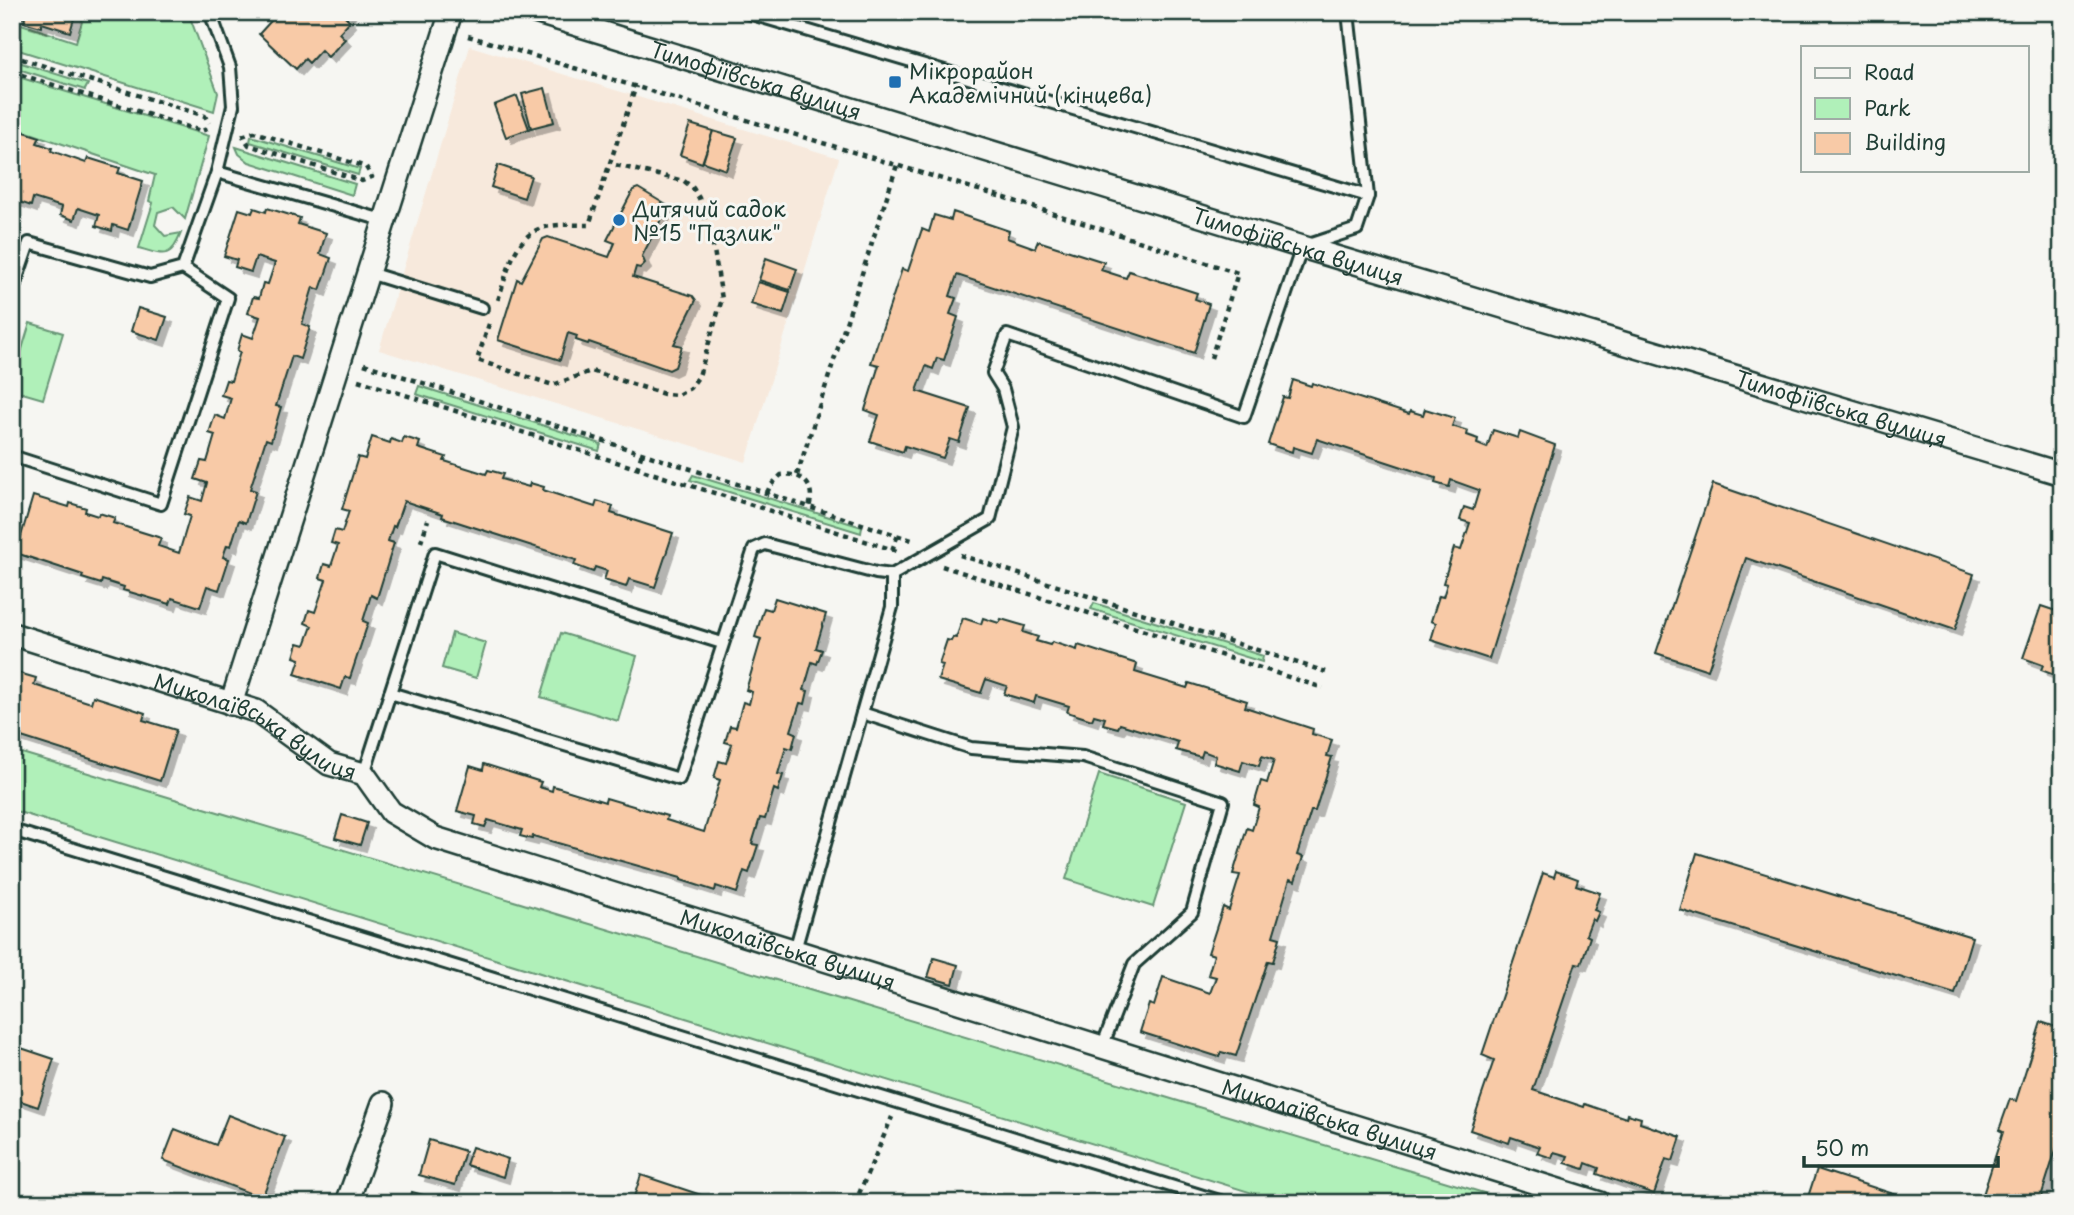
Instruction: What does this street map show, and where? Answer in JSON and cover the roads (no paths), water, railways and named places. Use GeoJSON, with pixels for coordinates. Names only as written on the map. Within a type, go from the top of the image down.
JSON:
{"type":"FeatureCollection","features":[{"type":"Feature","properties":{"kind":"street"},"geometry":{"type":"LineString","coordinates":[[231,704],[451,12]]}},
{"type":"Feature","properties":{"kind":"street","name":"Тимофіївська вулиця"},"geometry":{"type":"LineString","coordinates":[[535,12],[1302,247],[2062,474]]}},
{"type":"Feature","properties":{"kind":"street","name":"Миколаївська вулиця"},"geometry":{"type":"LineString","coordinates":[[12,634],[256,711],[329,764],[364,774],[391,812],[435,838],[1600,1203]]}},
{"type":"Feature","properties":{"kind":"street"},"geometry":{"type":"LineString","coordinates":[[347,1203],[383,1102]]}},
{"type":"Feature","properties":{"kind":"lane"},"geometry":{"type":"LineString","coordinates":[[183,268],[216,172],[233,106],[230,67],[210,12]]}},
{"type":"Feature","properties":{"kind":"lane"},"geometry":{"type":"LineString","coordinates":[[745,12],[1368,195]]}},
{"type":"Feature","properties":{"kind":"lane"},"geometry":{"type":"LineString","coordinates":[[390,693],[679,779],[754,549],[765,544],[892,575],[990,519],[1013,427],[1003,389],[993,373],[1007,335],[1244,417],[1302,247],[1357,229],[1368,195],[1348,12]]}},
{"type":"Feature","properties":{"kind":"lane"},"geometry":{"type":"LineString","coordinates":[[216,172],[386,221]]}},
{"type":"Feature","properties":{"kind":"lane"},"geometry":{"type":"LineString","coordinates":[[12,293],[29,243],[150,277],[183,268],[228,298],[161,504],[12,456]]}},
{"type":"Feature","properties":{"kind":"lane"},"geometry":{"type":"LineString","coordinates":[[369,272],[482,308]]}},
{"type":"Feature","properties":{"kind":"lane"},"geometry":{"type":"LineString","coordinates":[[364,774],[435,552],[722,643]]}},
{"type":"Feature","properties":{"kind":"lane"},"geometry":{"type":"LineString","coordinates":[[795,950],[892,607],[892,575]]}},
{"type":"Feature","properties":{"kind":"lane"},"geometry":{"type":"LineString","coordinates":[[862,713],[971,748],[1083,758],[1223,802],[1192,912],[1134,964],[1102,1047]]}},
{"type":"Feature","properties":{"kind":"lane"},"geometry":{"type":"LineString","coordinates":[[12,830],[1226,1203]]}},
{"type":"Feature","properties":{"kind":"place","name":"Мікрорайон Академічний (кінцева)"},"geometry":{"type":"Point","coordinates":[895,82]}},
{"type":"Feature","properties":{"kind":"place","name":"Дитячий садок №15 \"Пазлик\""},"geometry":{"type":"Point","coordinates":[619,220]}}]}
